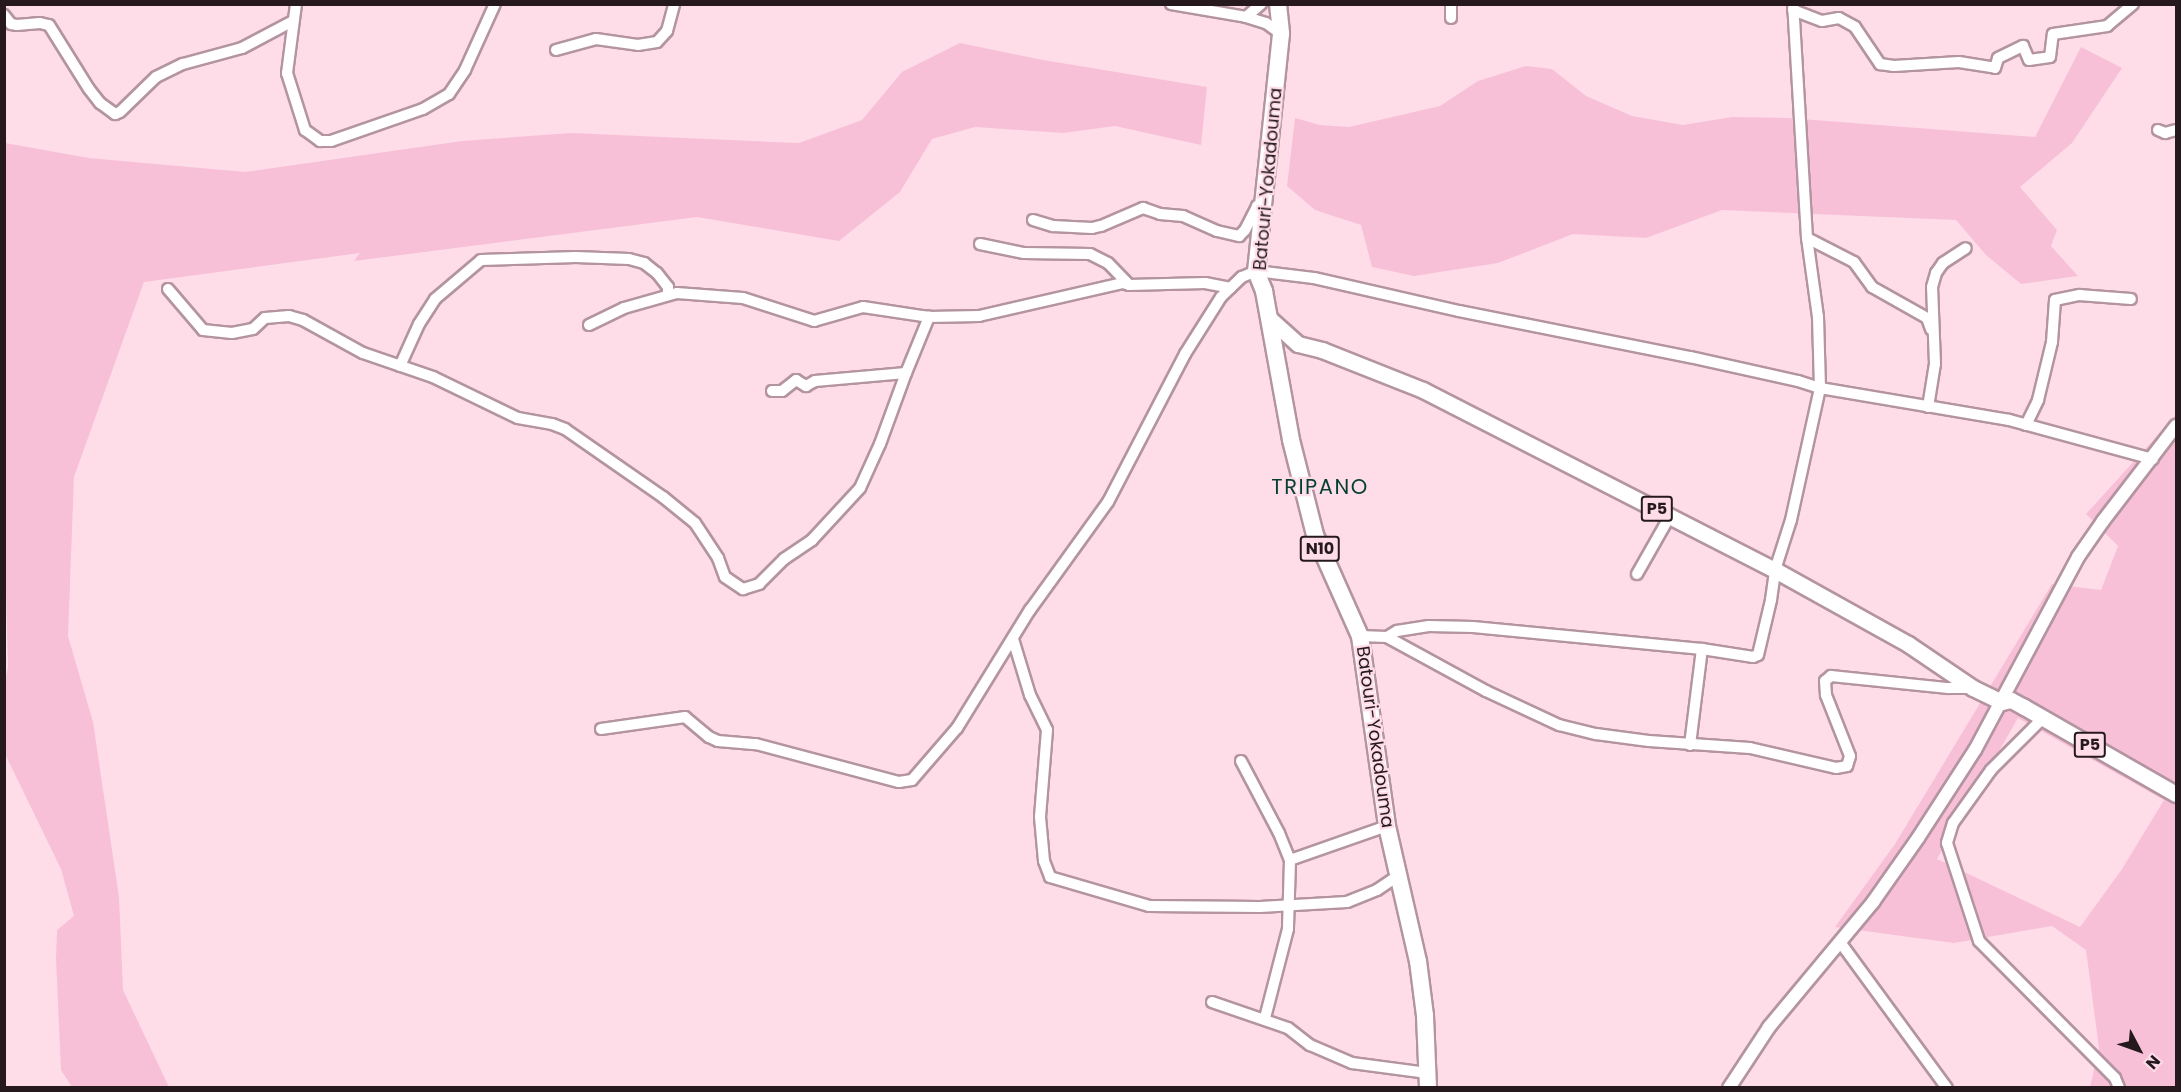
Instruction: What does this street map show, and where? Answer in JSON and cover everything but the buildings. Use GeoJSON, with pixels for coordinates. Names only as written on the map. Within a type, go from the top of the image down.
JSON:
{"type":"FeatureCollection","features":[{"type":"Feature","properties":{"kind":"highway","name":"Batouri-Yokadouma"},"geometry":{"type":"LineString","coordinates":[[1278,4],[1281,34],[1265,203],[1256,271],[1264,291],[1274,358],[1315,536],[1360,636],[1387,826],[1418,961],[1425,1016],[1428,1080]]}},
{"type":"Feature","properties":{"kind":"main road","name":"P5"},"geometry":{"type":"LineString","coordinates":[[1269,318],[1298,344],[1322,350],[1413,385],[1775,570],[1908,644],[1973,688],[2002,702],[2011,700],[2176,794]]}},
{"type":"Feature","properties":{"kind":"main road"},"geometry":{"type":"LineString","coordinates":[[1274,358],[1298,344]]}},
{"type":"Feature","properties":{"kind":"street"},"geometry":{"type":"LineString","coordinates":[[296,4],[286,74],[299,119],[310,136],[320,141],[331,141],[423,109],[449,94],[465,70],[495,4]]}},
{"type":"Feature","properties":{"kind":"street"},"geometry":{"type":"LineString","coordinates":[[556,50],[597,39],[638,45],[657,42],[667,31],[674,4]]}},
{"type":"Feature","properties":{"kind":"street"},"geometry":{"type":"LineString","coordinates":[[1171,4],[1246,17],[1266,23],[1281,34]]}},
{"type":"Feature","properties":{"kind":"street"},"geometry":{"type":"LineString","coordinates":[[1246,17],[1261,4]]}},
{"type":"Feature","properties":{"kind":"street"},"geometry":{"type":"LineString","coordinates":[[1450,4],[1451,18]]}},
{"type":"Feature","properties":{"kind":"street"},"geometry":{"type":"LineString","coordinates":[[1387,637],[1397,630],[1429,626],[1473,627],[1753,657],[1758,655],[1771,600],[1775,570],[1791,520],[1820,388],[1818,317],[1808,238],[1793,7],[1822,21],[1839,18],[1855,27],[1880,64],[1894,66],[1959,62],[1995,68],[1998,58],[2023,46],[2029,60],[2050,57],[2053,34],[2107,26],[2133,4]]}},
{"type":"Feature","properties":{"kind":"street"},"geometry":{"type":"LineString","coordinates":[[4,15],[10,24],[17,26],[40,23],[48,25],[100,103],[115,114],[120,112],[141,88],[156,77],[183,64],[242,48],[293,21]]}},
{"type":"Feature","properties":{"kind":"street"},"geometry":{"type":"LineString","coordinates":[[2158,130],[2165,133],[2176,130]]}},
{"type":"Feature","properties":{"kind":"street"},"geometry":{"type":"LineString","coordinates":[[1033,220],[1053,226],[1092,228],[1143,208],[1160,214],[1184,216],[1217,231],[1239,236],[1245,230],[1257,206],[1265,203]]}},
{"type":"Feature","properties":{"kind":"street"},"geometry":{"type":"LineString","coordinates":[[1808,238],[1854,262],[1872,286],[1927,318],[1935,338]]}},
{"type":"Feature","properties":{"kind":"street"},"geometry":{"type":"LineString","coordinates":[[980,244],[1024,253],[1090,254],[1108,263],[1129,285]]}},
{"type":"Feature","properties":{"kind":"street"},"geometry":{"type":"LineString","coordinates":[[1928,407],[1935,364],[1932,287],[1936,273],[1943,263],[1966,248]]}},
{"type":"Feature","properties":{"kind":"street"},"geometry":{"type":"LineString","coordinates":[[400,366],[419,324],[435,299],[481,260],[576,257],[629,259],[644,263],[657,273],[668,287],[668,294]]}},
{"type":"Feature","properties":{"kind":"street"},"geometry":{"type":"LineString","coordinates":[[601,729],[685,717],[712,739],[756,744],[905,782],[919,773],[957,728],[1041,593],[1108,502],[1185,354],[1221,297],[1242,277],[1256,271],[1314,278],[1669,352],[1820,388],[2026,424],[2153,459]]}},
{"type":"Feature","properties":{"kind":"street"},"geometry":{"type":"LineString","coordinates":[[589,325],[624,308],[668,294],[698,293],[743,298],[814,321],[864,307],[929,317],[979,316],[1117,284],[1205,283],[1231,288]]}},
{"type":"Feature","properties":{"kind":"street"},"geometry":{"type":"LineString","coordinates":[[168,290],[203,330],[232,333],[253,329],[265,318],[289,316],[311,323],[363,353],[432,378],[518,418],[552,423],[565,429],[688,516],[700,528],[728,581],[743,589],[759,584],[784,559],[812,540],[860,488],[884,434],[929,317]]}},
{"type":"Feature","properties":{"kind":"street"},"geometry":{"type":"LineString","coordinates":[[2026,424],[2038,400],[2052,342],[2055,300],[2079,295],[2131,299]]}},
{"type":"Feature","properties":{"kind":"street"},"geometry":{"type":"LineString","coordinates":[[772,391],[782,391],[796,380],[806,386],[815,381],[906,373]]}},
{"type":"Feature","properties":{"kind":"street"},"geometry":{"type":"LineString","coordinates":[[1729,1088],[1769,1027],[1840,942],[1918,838],[1975,750],[2078,557],[2176,426]]}},
{"type":"Feature","properties":{"kind":"street"},"geometry":{"type":"LineString","coordinates":[[1637,574],[1670,516]]}},
{"type":"Feature","properties":{"kind":"street"},"geometry":{"type":"LineString","coordinates":[[1360,636],[1387,637],[1486,691],[1558,725],[1596,734],[1690,746],[1750,748],[1843,769],[1850,756],[1826,695],[1825,681],[1831,676],[1948,688],[1973,688]]}},
{"type":"Feature","properties":{"kind":"street"},"geometry":{"type":"LineString","coordinates":[[1013,639],[1030,695],[1047,730],[1040,817],[1044,861],[1050,877],[1086,890],[1149,906],[1290,905],[1347,902],[1362,898],[1398,876]]}},
{"type":"Feature","properties":{"kind":"street"},"geometry":{"type":"LineString","coordinates":[[1690,746],[1702,650]]}},
{"type":"Feature","properties":{"kind":"street"},"geometry":{"type":"LineString","coordinates":[[2043,718],[1991,770],[1953,823],[1947,843],[1979,941],[2115,1078],[2119,1088]]}},
{"type":"Feature","properties":{"kind":"street"},"geometry":{"type":"LineString","coordinates":[[1241,761],[1279,833],[1290,860],[1290,905],[1286,945],[1265,1018]]}},
{"type":"Feature","properties":{"kind":"street"},"geometry":{"type":"LineString","coordinates":[[1290,860],[1387,826]]}},
{"type":"Feature","properties":{"kind":"street"},"geometry":{"type":"LineString","coordinates":[[1840,942],[1947,1088]]}},
{"type":"Feature","properties":{"kind":"street"},"geometry":{"type":"LineString","coordinates":[[1212,1002],[1265,1018],[1288,1028],[1310,1045],[1352,1063],[1428,1080]]}},
{"type":"Feature","properties":{"kind":"shaded area"},"geometry":{"type":"Polygon","coordinates":[[[960,43],[1043,60],[1207,87],[1201,145],[1115,126],[1063,133],[975,127],[932,139],[900,192],[839,241],[697,217],[354,261],[360,253],[144,282],[74,477],[68,636],[93,722],[119,897],[123,990],[169,1087],[72,1087],[61,1070],[56,959],[57,930],[74,916],[61,869],[5,754],[4,686],[8,667],[4,523],[5,143],[89,158],[245,172],[462,141],[571,133],[799,143],[862,120],[902,72],[960,43]]]}},
{"type":"Feature","properties":{"kind":"shaded area"},"geometry":{"type":"Polygon","coordinates":[[[2081,47],[2122,68],[2072,143],[2020,187],[2057,230],[2051,246],[2078,276],[2021,284],[1986,255],[1956,220],[1722,210],[1646,238],[1573,234],[1498,263],[1414,276],[1372,267],[1361,225],[1315,210],[1287,186],[1295,118],[1320,125],[1349,127],[1440,106],[1478,81],[1526,66],[1552,69],[1586,96],[1632,116],[1683,125],[1732,117],[1788,118],[2035,137],[2081,47]]]}},
{"type":"Feature","properties":{"kind":"shaded area"},"geometry":{"type":"Polygon","coordinates":[[[2176,415],[2176,1087],[2090,1087],[2099,1048],[2086,950],[2052,926],[1954,943],[1835,927],[1895,844],[2052,584],[2101,590],[2118,546],[2086,514],[2176,415]],[[2018,718],[1937,859],[2080,927],[2122,869],[2164,800],[2018,718]]]}},
{"type":"Feature","properties":{"kind":"district","name":"TRIPANO"},"geometry":{"type":"Point","coordinates":[1320,487]}}]}
